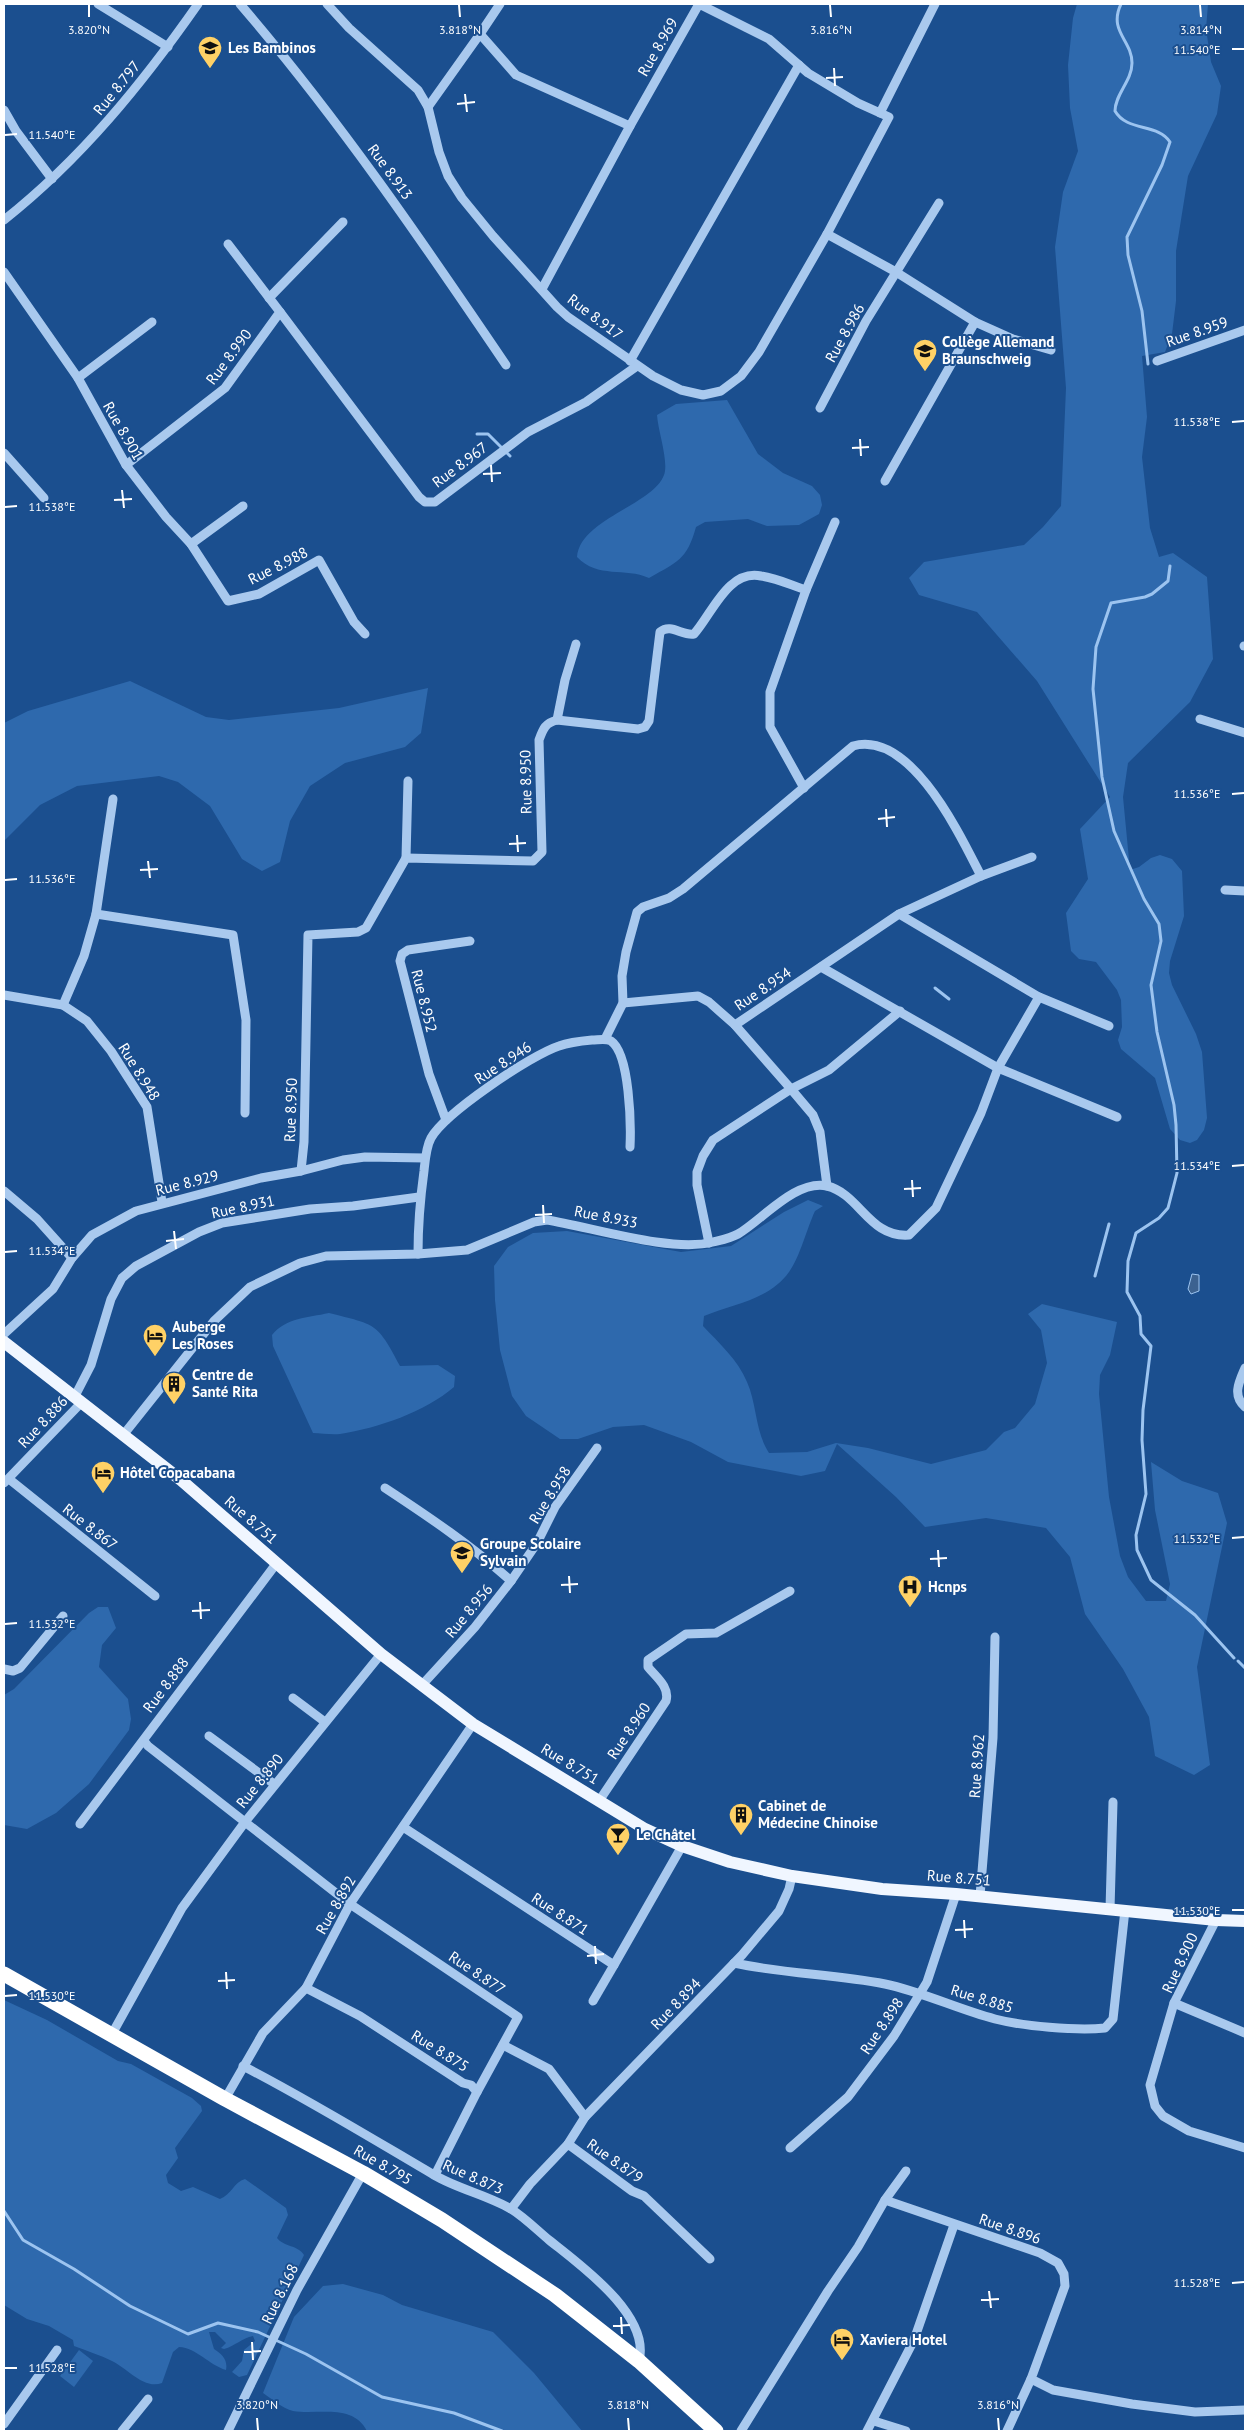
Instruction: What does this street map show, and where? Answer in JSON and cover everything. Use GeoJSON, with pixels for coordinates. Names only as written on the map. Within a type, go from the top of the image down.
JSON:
{"type":"FeatureCollection","features":[{"type":"Feature","properties":{"kind":"highway","name":"Rue 8.795"},"geometry":{"type":"LineString","coordinates":[[4,1974],[225,2099],[363,2173],[523,2273],[563,2301],[639,2361],[716,2431]]}},
{"type":"Feature","properties":{"kind":"main road","name":"Rue 8.751"},"geometry":{"type":"LineString","coordinates":[[4,1342],[124,1434],[381,1654],[474,1724],[645,1829],[682,1846],[730,1862],[792,1876],[882,1888],[1216,1920],[1245,1921]]}},
{"type":"Feature","properties":{"kind":"street"},"geometry":{"type":"LineString","coordinates":[[98,4],[168,47]]}},
{"type":"Feature","properties":{"kind":"street","name":"Rue 8.797"},"geometry":{"type":"LineString","coordinates":[[4,220],[52,179],[114,115],[168,47],[198,4]]}},
{"type":"Feature","properties":{"kind":"street","name":"Rue 8.913"},"geometry":{"type":"LineString","coordinates":[[240,4],[321,103],[388,192],[506,366]]}},
{"type":"Feature","properties":{"kind":"street","name":"Rue 8.917"},"geometry":{"type":"LineString","coordinates":[[328,4],[349,28],[418,90],[428,107],[439,152],[452,183],[493,236],[568,317],[634,364],[681,390],[703,394],[721,391],[742,376],[759,352],[827,234]]}},
{"type":"Feature","properties":{"kind":"street"},"geometry":{"type":"LineString","coordinates":[[428,107],[500,4]]}},
{"type":"Feature","properties":{"kind":"street","name":"Rue 8.969"},"geometry":{"type":"LineString","coordinates":[[542,288],[699,4],[769,39],[830,88],[880,113]]}},
{"type":"Feature","properties":{"kind":"street"},"geometry":{"type":"LineString","coordinates":[[935,4],[880,113],[889,117],[827,234],[896,272],[975,322],[1013,339],[1051,350]]}},
{"type":"Feature","properties":{"kind":"street"},"geometry":{"type":"LineString","coordinates":[[480,34],[516,75],[630,126]]}},
{"type":"Feature","properties":{"kind":"street"},"geometry":{"type":"LineString","coordinates":[[634,364],[799,65]]}},
{"type":"Feature","properties":{"kind":"street"},"geometry":{"type":"LineString","coordinates":[[4,110],[16,131],[52,179]]}},
{"type":"Feature","properties":{"kind":"street","name":"Rue 8.986"},"geometry":{"type":"LineString","coordinates":[[820,408],[866,321],[939,203]]}},
{"type":"Feature","properties":{"kind":"street"},"geometry":{"type":"LineString","coordinates":[[269,298],[343,222]]}},
{"type":"Feature","properties":{"kind":"street"},"geometry":{"type":"LineString","coordinates":[[228,244],[280,312]]}},
{"type":"Feature","properties":{"kind":"street","name":"Rue 8.901"},"geometry":{"type":"LineString","coordinates":[[4,272],[78,378],[126,465],[166,517],[191,544]]}},
{"type":"Feature","properties":{"kind":"street","name":"Rue 8.967"},"geometry":{"type":"LineString","coordinates":[[280,312],[419,497],[426,502],[435,502],[528,432],[586,402],[634,364]]}},
{"type":"Feature","properties":{"kind":"street","name":"Rue 8.990"},"geometry":{"type":"LineString","coordinates":[[126,465],[225,388],[280,312]]}},
{"type":"Feature","properties":{"kind":"street"},"geometry":{"type":"LineString","coordinates":[[78,378],[152,322]]}},
{"type":"Feature","properties":{"kind":"street"},"geometry":{"type":"LineString","coordinates":[[885,481],[975,322]]}},
{"type":"Feature","properties":{"kind":"street","name":"Rue 8.959"},"geometry":{"type":"LineString","coordinates":[[1157,361],[1245,330]]}},
{"type":"Feature","properties":{"kind":"street"},"geometry":{"type":"LineString","coordinates":[[4,453],[44,498]]}},
{"type":"Feature","properties":{"kind":"street"},"geometry":{"type":"LineString","coordinates":[[191,544],[243,506]]}},
{"type":"Feature","properties":{"kind":"street"},"geometry":{"type":"LineString","coordinates":[[804,788],[770,727],[768,710],[770,692],[806,590],[835,522]]}},
{"type":"Feature","properties":{"kind":"street","name":"Rue 8.988"},"geometry":{"type":"LineString","coordinates":[[191,544],[228,601],[259,594],[320,560],[354,622],[365,634]]}},
{"type":"Feature","properties":{"kind":"street"},"geometry":{"type":"LineString","coordinates":[[576,644],[565,680],[557,720],[645,728],[649,721],[660,632],[671,628],[688,635],[694,634],[729,586],[750,575],[761,576],[806,590]]}},
{"type":"Feature","properties":{"kind":"street"},"geometry":{"type":"LineString","coordinates":[[1200,719],[1245,733]]}},
{"type":"Feature","properties":{"kind":"street","name":"Rue 8.950"},"geometry":{"type":"LineString","coordinates":[[301,1171],[304,1142],[308,936],[358,932],[366,928],[406,858],[533,861],[538,858],[542,852],[539,740],[542,729],[548,722],[557,720]]}},
{"type":"Feature","properties":{"kind":"street"},"geometry":{"type":"LineString","coordinates":[[630,1147],[631,1119],[625,1070],[617,1048],[605,1039],[623,1003],[622,976],[637,912],[643,907],[669,898],[683,889],[853,746],[864,743],[878,746],[903,760],[936,797],[952,818],[981,876]]}},
{"type":"Feature","properties":{"kind":"street"},"geometry":{"type":"LineString","coordinates":[[406,858],[408,781]]}},
{"type":"Feature","properties":{"kind":"street"},"geometry":{"type":"LineString","coordinates":[[4,995],[63,1004],[84,956],[96,914],[113,799]]}},
{"type":"Feature","properties":{"kind":"street","name":"Rue 8.954"},"geometry":{"type":"LineString","coordinates":[[827,1186],[820,1132],[813,1115],[735,1024],[899,914],[981,876],[1032,857]]}},
{"type":"Feature","properties":{"kind":"street"},"geometry":{"type":"LineString","coordinates":[[1225,890],[1245,891]]}},
{"type":"Feature","properties":{"kind":"street"},"geometry":{"type":"LineString","coordinates":[[96,914],[233,935],[246,1020],[244,1113]]}},
{"type":"Feature","properties":{"kind":"street"},"geometry":{"type":"LineString","coordinates":[[899,914],[1038,997],[1109,1026]]}},
{"type":"Feature","properties":{"kind":"street","name":"Rue 8.952"},"geometry":{"type":"LineString","coordinates":[[446,1120],[429,1074],[400,961],[402,954],[408,950],[470,941]]}},
{"type":"Feature","properties":{"kind":"street"},"geometry":{"type":"LineString","coordinates":[[821,967],[998,1068],[1117,1116]]}},
{"type":"Feature","properties":{"kind":"street"},"geometry":{"type":"LineString","coordinates":[[623,1003],[698,996],[709,1002],[735,1024]]}},
{"type":"Feature","properties":{"kind":"street"},"geometry":{"type":"LineString","coordinates":[[827,1186],[844,1196],[882,1230],[898,1236],[909,1235],[936,1208],[981,1113],[998,1068],[1038,997]]}},
{"type":"Feature","properties":{"kind":"street","name":"Rue 8.948"},"geometry":{"type":"LineString","coordinates":[[63,1004],[87,1021],[111,1051],[147,1107],[162,1202]]}},
{"type":"Feature","properties":{"kind":"street"},"geometry":{"type":"LineString","coordinates":[[709,1243],[697,1185],[697,1172],[703,1156],[713,1140],[791,1089],[830,1070],[900,1011]]}},
{"type":"Feature","properties":{"kind":"street","name":"Rue 8.946"},"geometry":{"type":"LineString","coordinates":[[418,1254],[419,1197],[425,1158],[430,1140],[446,1120],[496,1081],[541,1054],[558,1046],[578,1041],[605,1039]]}},
{"type":"Feature","properties":{"kind":"street","name":"Rue 8.929"},"geometry":{"type":"LineString","coordinates":[[4,1334],[53,1289],[72,1258],[92,1235],[136,1211],[162,1202],[343,1160],[365,1157],[425,1158]]}},
{"type":"Feature","properties":{"kind":"street","name":"Rue 8.933"},"geometry":{"type":"LineString","coordinates":[[124,1434],[214,1320],[250,1287],[300,1263],[326,1256],[418,1254],[467,1250],[534,1222],[547,1220],[662,1242],[709,1243],[736,1235],[758,1220],[776,1204],[799,1192],[814,1187],[827,1186]]}},
{"type":"Feature","properties":{"kind":"street"},"geometry":{"type":"LineString","coordinates":[[4,1191],[37,1219],[72,1258]]}},
{"type":"Feature","properties":{"kind":"street","name":"Rue 8.931"},"geometry":{"type":"LineString","coordinates":[[78,1399],[91,1365],[111,1298],[122,1278],[136,1266],[199,1232],[222,1223],[277,1213],[419,1197]]}},
{"type":"Feature","properties":{"kind":"street"},"geometry":{"type":"LineString","coordinates":[[1245,1368],[1237,1388],[1238,1398],[1245,1407]]}},
{"type":"Feature","properties":{"kind":"street","name":"Rue 8.886"},"geometry":{"type":"LineString","coordinates":[[6,1481],[78,1399]]}},
{"type":"Feature","properties":{"kind":"street","name":"Rue 8.958"},"geometry":{"type":"LineString","coordinates":[[511,1581],[537,1542],[555,1507],[596,1448]]}},
{"type":"Feature","properties":{"kind":"street","name":"Rue 8.867"},"geometry":{"type":"LineString","coordinates":[[6,1481],[155,1596]]}},
{"type":"Feature","properties":{"kind":"street","name":"Rue 8.956"},"geometry":{"type":"LineString","coordinates":[[385,1488],[434,1519],[482,1555],[511,1581],[475,1627],[422,1684]]}},
{"type":"Feature","properties":{"kind":"street","name":"Rue 8.888"},"geometry":{"type":"LineString","coordinates":[[80,1824],[144,1741],[144,1736],[276,1564]]}},
{"type":"Feature","properties":{"kind":"street","name":"Rue 8.960"},"geometry":{"type":"LineString","coordinates":[[598,1801],[666,1701],[668,1694],[666,1688],[648,1667],[648,1660],[686,1634],[716,1633],[790,1592]]}},
{"type":"Feature","properties":{"kind":"street"},"geometry":{"type":"LineString","coordinates":[[4,1669],[13,1670],[20,1668],[63,1616]]}},
{"type":"Feature","properties":{"kind":"street","name":"Rue 8.962"},"geometry":{"type":"LineString","coordinates":[[980,1896],[993,1738],[995,1637]]}},
{"type":"Feature","properties":{"kind":"street","name":"Rue 8.890"},"geometry":{"type":"LineString","coordinates":[[350,1904],[245,1822],[381,1654]]}},
{"type":"Feature","properties":{"kind":"street"},"geometry":{"type":"LineString","coordinates":[[294,1698],[325,1722]]}},
{"type":"Feature","properties":{"kind":"street","name":"Rue 8.892"},"geometry":{"type":"LineString","coordinates":[[225,2099],[263,2033],[306,1988],[350,1904],[474,1724]]}},
{"type":"Feature","properties":{"kind":"street"},"geometry":{"type":"LineString","coordinates":[[209,1736],[274,1784]]}},
{"type":"Feature","properties":{"kind":"street"},"geometry":{"type":"LineString","coordinates":[[112,2034],[182,1908],[245,1822],[144,1741]]}},
{"type":"Feature","properties":{"kind":"street"},"geometry":{"type":"LineString","coordinates":[[1110,1909],[1113,1802]]}},
{"type":"Feature","properties":{"kind":"street","name":"Rue 8.871"},"geometry":{"type":"LineString","coordinates":[[402,1827],[614,1965]]}},
{"type":"Feature","properties":{"kind":"street"},"geometry":{"type":"LineString","coordinates":[[593,2001],[682,1846]]}},
{"type":"Feature","properties":{"kind":"street","name":"Rue 8.894"},"geometry":{"type":"LineString","coordinates":[[568,2144],[585,2117],[734,1963],[779,1911],[790,1890],[792,1876]]}},
{"type":"Feature","properties":{"kind":"street","name":"Rue 8.898"},"geometry":{"type":"LineString","coordinates":[[790,2148],[848,2097],[894,2036],[927,1982],[956,1894]]}},
{"type":"Feature","properties":{"kind":"street","name":"Rue 8.877"},"geometry":{"type":"LineString","coordinates":[[350,1904],[518,2017],[477,2092]]}},
{"type":"Feature","properties":{"kind":"street","name":"Rue 8.885"},"geometry":{"type":"LineString","coordinates":[[734,1963],[803,1974],[844,1977],[920,1993],[995,2019],[1026,2025],[1104,2028],[1113,2019],[1125,1910]]}},
{"type":"Feature","properties":{"kind":"street","name":"Rue 8.900"},"geometry":{"type":"LineString","coordinates":[[1216,1920],[1174,2003],[1245,2033]]}},
{"type":"Feature","properties":{"kind":"street","name":"Rue 8.875"},"geometry":{"type":"LineString","coordinates":[[306,1988],[360,2016],[463,2083],[471,2085],[477,2092],[435,2175]]}},
{"type":"Feature","properties":{"kind":"street"},"geometry":{"type":"LineString","coordinates":[[1174,2003],[1150,2085],[1155,2106],[1163,2116],[1189,2131],[1245,2148]]}},
{"type":"Feature","properties":{"kind":"street"},"geometry":{"type":"LineString","coordinates":[[503,2045],[549,2069],[585,2117]]}},
{"type":"Feature","properties":{"kind":"street","name":"Rue 8.873"},"geometry":{"type":"LineString","coordinates":[[243,2066],[348,2123],[435,2175],[511,2209],[595,2277],[625,2311],[640,2337],[641,2352],[639,2361]]}},
{"type":"Feature","properties":{"kind":"street","name":"Rue 8.879"},"geometry":{"type":"LineString","coordinates":[[511,2209],[530,2184],[568,2144],[632,2191],[644,2196],[710,2259]]}},
{"type":"Feature","properties":{"kind":"street"},"geometry":{"type":"LineString","coordinates":[[741,2431],[828,2291],[858,2247],[885,2200],[906,2170]]}},
{"type":"Feature","properties":{"kind":"street","name":"Rue 8.168"},"geometry":{"type":"LineString","coordinates":[[228,2431],[297,2290],[363,2173]]}},
{"type":"Feature","properties":{"kind":"street","name":"Rue 8.896"},"geometry":{"type":"LineString","coordinates":[[885,2200],[1040,2253],[1058,2263],[1064,2274],[1065,2286],[1031,2379],[1007,2431]]}},
{"type":"Feature","properties":{"kind":"street"},"geometry":{"type":"LineString","coordinates":[[867,2431],[874,2421],[914,2340],[954,2225]]}},
{"type":"Feature","properties":{"kind":"street"},"geometry":{"type":"LineString","coordinates":[[4,2424],[57,2350]]}},
{"type":"Feature","properties":{"kind":"street"},"geometry":{"type":"LineString","coordinates":[[1031,2379],[1053,2390],[1132,2404],[1195,2412],[1245,2410]]}},
{"type":"Feature","properties":{"kind":"street"},"geometry":{"type":"LineString","coordinates":[[122,2431],[148,2399]]}},
{"type":"Feature","properties":{"kind":"street"},"geometry":{"type":"LineString","coordinates":[[874,2421],[906,2431]]}},
{"type":"Feature","properties":{"kind":"shaded area"},"geometry":{"type":"Polygon","coordinates":[[[1077,4],[1208,4],[1206,29],[1211,62],[1221,86],[1217,114],[1188,176],[1176,251],[1176,301],[1172,334],[1165,352],[1142,356],[1147,417],[1142,457],[1150,528],[1159,557],[1173,553],[1207,577],[1213,659],[1190,702],[1128,763],[1123,797],[1130,870],[1160,855],[1172,859],[1182,871],[1184,916],[1170,961],[1169,973],[1172,985],[1196,1034],[1202,1052],[1207,1118],[1204,1130],[1197,1140],[1190,1143],[1180,1140],[1170,1129],[1155,1078],[1121,1049],[1118,1040],[1122,1027],[1121,1000],[1117,990],[1096,962],[1079,959],[1071,951],[1066,913],[1088,879],[1080,829],[1110,797],[1037,681],[977,612],[919,595],[909,578],[924,562],[1024,545],[1061,506],[1066,388],[1055,247],[1063,192],[1078,151],[1070,108],[1068,65],[1073,18],[1077,4]]]}},
{"type":"Feature","properties":{"kind":"shaded area"},"geometry":{"type":"Polygon","coordinates":[[[727,400],[758,454],[783,473],[812,486],[820,495],[822,505],[819,514],[799,525],[767,526],[748,519],[705,522],[696,527],[689,547],[680,559],[649,578],[631,573],[594,568],[585,564],[577,557],[581,544],[590,532],[646,495],[657,486],[664,475],[665,462],[657,415],[676,404],[727,400]]]}},
{"type":"Feature","properties":{"kind":"shaded area"},"geometry":{"type":"Polygon","coordinates":[[[130,681],[206,717],[229,720],[339,708],[428,688],[421,733],[405,747],[345,763],[310,786],[290,821],[280,862],[262,871],[242,859],[210,806],[178,782],[159,776],[77,786],[40,805],[4,841],[4,723],[28,711],[130,681]]]}},
{"type":"Feature","properties":{"kind":"shaded area"},"geometry":{"type":"Polygon","coordinates":[[[808,1200],[823,1206],[815,1211],[797,1259],[781,1281],[771,1289],[750,1300],[704,1316],[703,1326],[733,1359],[747,1382],[753,1399],[761,1436],[769,1453],[807,1452],[836,1443],[868,1448],[931,1464],[986,1450],[1004,1432],[1015,1428],[1035,1404],[1047,1363],[1041,1330],[1028,1314],[1042,1304],[1117,1322],[1110,1355],[1100,1375],[1099,1394],[1109,1497],[1120,1556],[1128,1577],[1146,1601],[1166,1601],[1170,1584],[1155,1510],[1151,1462],[1182,1481],[1218,1493],[1227,1523],[1197,1667],[1210,1765],[1194,1775],[1155,1756],[1149,1717],[1123,1669],[1085,1614],[1070,1557],[1046,1528],[986,1518],[925,1527],[896,1497],[837,1444],[825,1471],[801,1476],[728,1462],[691,1442],[644,1425],[613,1427],[578,1439],[560,1439],[526,1416],[512,1396],[500,1350],[494,1266],[508,1247],[533,1233],[567,1231],[681,1252],[731,1246],[784,1212],[808,1200]]]}},
{"type":"Feature","properties":{"kind":"shaded area"},"geometry":{"type":"Polygon","coordinates":[[[1192,1274],[1199,1275],[1199,1291],[1191,1294],[1188,1289],[1192,1274]]]}},
{"type":"Feature","properties":{"kind":"shaded area"},"geometry":{"type":"Polygon","coordinates":[[[329,1313],[357,1320],[374,1327],[386,1341],[400,1366],[438,1365],[455,1376],[454,1387],[415,1411],[370,1428],[340,1434],[313,1433],[273,1346],[272,1335],[291,1321],[329,1313]]]}},
{"type":"Feature","properties":{"kind":"shaded area"},"geometry":{"type":"Polygon","coordinates":[[[98,1607],[108,1607],[116,1628],[102,1645],[99,1667],[128,1699],[131,1719],[129,1730],[89,1784],[56,1813],[27,1829],[4,1825],[4,1695],[14,1689],[89,1613],[98,1607]]]}},
{"type":"Feature","properties":{"kind":"shaded area"},"geometry":{"type":"Polygon","coordinates":[[[4,2000],[47,2020],[118,2061],[131,2064],[192,2098],[201,2106],[202,2111],[175,2148],[178,2158],[166,2175],[168,2183],[181,2191],[193,2187],[220,2199],[245,2179],[286,2208],[288,2215],[277,2238],[283,2243],[298,2249],[304,2255],[247,2375],[239,2377],[232,2372],[242,2361],[244,2350],[255,2341],[253,2336],[224,2349],[221,2348],[226,2343],[215,2332],[209,2332],[214,2349],[225,2360],[226,2370],[192,2350],[179,2347],[173,2352],[162,2383],[149,2384],[118,2364],[74,2346],[73,2340],[49,2326],[27,2319],[4,2305],[4,2000]]]}},
{"type":"Feature","properties":{"kind":"shaded area"},"geometry":{"type":"Polygon","coordinates":[[[343,2284],[383,2295],[402,2305],[493,2332],[534,2373],[582,2431],[367,2431],[361,2422],[344,2413],[293,2411],[281,2406],[263,2393],[294,2317],[323,2286],[343,2284]]]}},
{"type":"Feature","properties":{"kind":"shaded area"},"geometry":{"type":"Polygon","coordinates":[[[79,2350],[93,2361],[74,2387],[60,2376],[79,2350]]]}},
{"type":"Feature","properties":{"kind":"waterway"},"geometry":{"type":"LineString","coordinates":[[1121,4],[1117,21],[1131,55],[1132,63],[1129,76],[1118,99],[1115,111],[1120,118],[1127,122],[1158,132],[1170,142],[1162,165],[1127,237],[1128,255],[1142,311],[1148,364]]}},
{"type":"Feature","properties":{"kind":"waterway"},"geometry":{"type":"LineString","coordinates":[[477,434],[488,434],[510,456]]}},
{"type":"Feature","properties":{"kind":"waterway"},"geometry":{"type":"LineString","coordinates":[[1170,566],[1168,581],[1152,594],[1111,603],[1096,647],[1093,689],[1102,777],[1114,831],[1144,899],[1159,924],[1161,941],[1151,985],[1157,1032],[1174,1105],[1176,1125],[1177,1173],[1168,1208],[1159,1218],[1136,1233],[1128,1261],[1127,1292],[1140,1316],[1141,1334],[1151,1346],[1143,1410],[1142,1440],[1146,1494],[1136,1535],[1137,1550],[1151,1580],[1195,1615],[1234,1658]]}},
{"type":"Feature","properties":{"kind":"waterway"},"geometry":{"type":"LineString","coordinates":[[935,988],[949,999]]}},
{"type":"Feature","properties":{"kind":"waterway"},"geometry":{"type":"LineString","coordinates":[[1095,1276],[1109,1224]]}},
{"type":"Feature","properties":{"kind":"waterway"},"geometry":{"type":"LineString","coordinates":[[1238,1661],[1245,1668]]}},
{"type":"Feature","properties":{"kind":"waterway"},"geometry":{"type":"LineString","coordinates":[[4,2211],[23,2240],[74,2269],[130,2306],[188,2334],[218,2323],[258,2332],[306,2354],[382,2397],[454,2413],[502,2431]]}},
{"type":"Feature","properties":{"kind":"place","name":"Les Bambinos"},"geometry":{"type":"Point","coordinates":[210,69]}},
{"type":"Feature","properties":{"kind":"place","name":"Collège Allemand Braunschweig"},"geometry":{"type":"Point","coordinates":[925,372]}},
{"type":"Feature","properties":{"kind":"place","name":"Auberge Les Roses"},"geometry":{"type":"Point","coordinates":[155,1357]}},
{"type":"Feature","properties":{"kind":"place","name":"Centre de Santé Rita"},"geometry":{"type":"Point","coordinates":[174,1405]}},
{"type":"Feature","properties":{"kind":"place","name":"Hôtel Copacabana"},"geometry":{"type":"Point","coordinates":[103,1494]}},
{"type":"Feature","properties":{"kind":"place","name":"Groupe Scolaire Sylvain"},"geometry":{"type":"Point","coordinates":[462,1574]}},
{"type":"Feature","properties":{"kind":"place","name":"Hcnps"},"geometry":{"type":"Point","coordinates":[910,1608]}},
{"type":"Feature","properties":{"kind":"place","name":"Cabinet de Médecine Chinoise"},"geometry":{"type":"Point","coordinates":[741,1836]}},
{"type":"Feature","properties":{"kind":"place","name":"Le Châtel"},"geometry":{"type":"Point","coordinates":[618,1856]}},
{"type":"Feature","properties":{"kind":"place","name":"Xaviera Hotel"},"geometry":{"type":"Point","coordinates":[842,2361]}}]}
